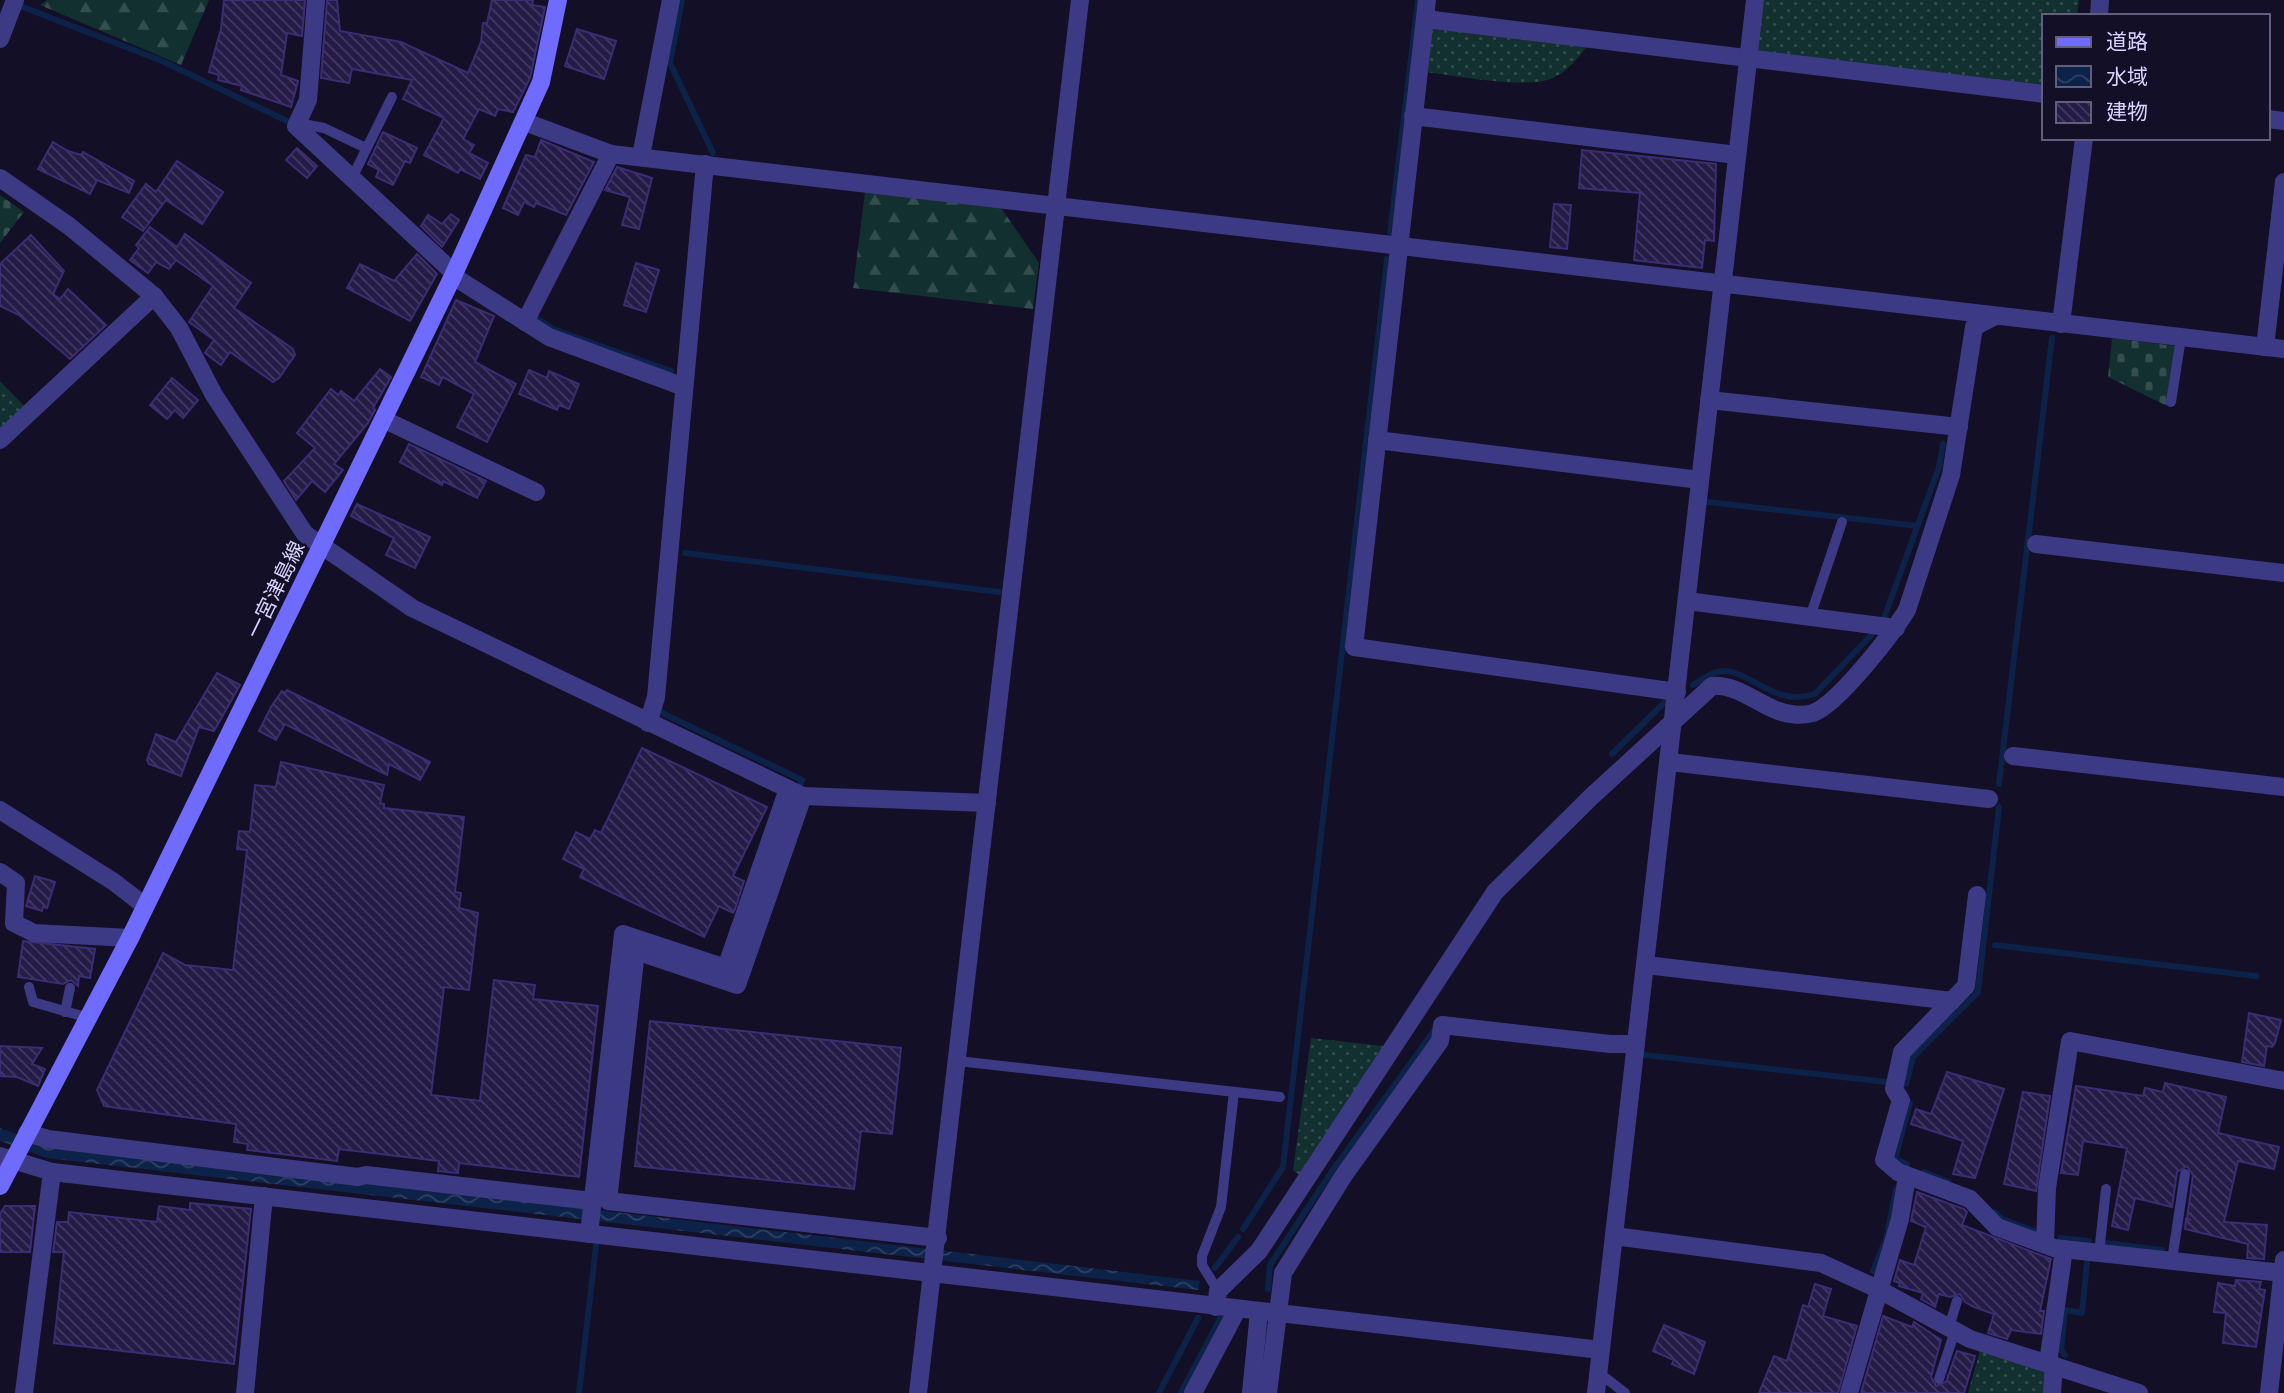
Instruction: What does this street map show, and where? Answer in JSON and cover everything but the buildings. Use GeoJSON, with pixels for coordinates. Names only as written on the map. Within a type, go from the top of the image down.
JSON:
{"type":"FeatureCollection","features":[{"type":"Feature","properties":{"kind":"main road","name":"一宮津島線"},"geometry":{"type":"LineString","coordinates":[[0,1186],[9,1157],[27,1134],[130,938],[454,275],[541,82],[558,0]]}},
{"type":"Feature","properties":{"kind":"street"},"geometry":{"type":"LineString","coordinates":[[0,39],[15,0]]}},
{"type":"Feature","properties":{"kind":"street"},"geometry":{"type":"LineString","coordinates":[[316,0],[308,100],[296,126],[454,275],[549,337],[684,387]]}},
{"type":"Feature","properties":{"kind":"street"},"geometry":{"type":"LineString","coordinates":[[641,156],[671,0]]}},
{"type":"Feature","properties":{"kind":"street"},"geometry":{"type":"LineString","coordinates":[[918,1393],[1080,0]]}},
{"type":"Feature","properties":{"kind":"street"},"geometry":{"type":"LineString","coordinates":[[1427,0],[1354,647],[1677,692]]}},
{"type":"Feature","properties":{"kind":"street"},"geometry":{"type":"LineString","coordinates":[[1596,1393],[1755,0]]}},
{"type":"Feature","properties":{"kind":"street"},"geometry":{"type":"LineString","coordinates":[[1425,19],[2042,94]]}},
{"type":"Feature","properties":{"kind":"street"},"geometry":{"type":"LineString","coordinates":[[1413,116],[1737,155]]}},
{"type":"Feature","properties":{"kind":"street"},"geometry":{"type":"LineString","coordinates":[[525,122],[611,154],[2284,349]]}},
{"type":"Feature","properties":{"kind":"street"},"geometry":{"type":"LineString","coordinates":[[2061,324],[2084,140]]}},
{"type":"Feature","properties":{"kind":"street"},"geometry":{"type":"LineString","coordinates":[[525,322],[611,154]]}},
{"type":"Feature","properties":{"kind":"street"},"geometry":{"type":"LineString","coordinates":[[648,723],[656,696],[705,164]]}},
{"type":"Feature","properties":{"kind":"street"},"geometry":{"type":"LineString","coordinates":[[0,177],[69,226],[154,296],[179,328],[214,395],[305,534],[412,608],[796,792],[988,803]]}},
{"type":"Feature","properties":{"kind":"street"},"geometry":{"type":"LineString","coordinates":[[2264,347],[2284,182]]}},
{"type":"Feature","properties":{"kind":"street"},"geometry":{"type":"LineString","coordinates":[[0,440],[154,296]]}},
{"type":"Feature","properties":{"kind":"street"},"geometry":{"type":"LineString","coordinates":[[1217,1299],[1259,1251],[1495,892],[1674,719],[1712,686],[1724,685],[1778,711],[1812,713],[1831,702],[1896,628],[1907,610],[1951,475],[1974,327],[1995,316]]}},
{"type":"Feature","properties":{"kind":"street"},"geometry":{"type":"LineString","coordinates":[[1709,400],[1959,427]]}},
{"type":"Feature","properties":{"kind":"street"},"geometry":{"type":"LineString","coordinates":[[385,420],[536,492]]}},
{"type":"Feature","properties":{"kind":"street"},"geometry":{"type":"LineString","coordinates":[[1377,440],[1700,480]]}},
{"type":"Feature","properties":{"kind":"street"},"geometry":{"type":"LineString","coordinates":[[2036,544],[2284,573]]}},
{"type":"Feature","properties":{"kind":"street"},"geometry":{"type":"LineString","coordinates":[[1687,601],[1896,628]]}},
{"type":"Feature","properties":{"kind":"street"},"geometry":{"type":"LineString","coordinates":[[2012,756],[2284,787]]}},
{"type":"Feature","properties":{"kind":"street"},"geometry":{"type":"LineString","coordinates":[[1670,762],[1989,799]]}},
{"type":"Feature","properties":{"kind":"street"},"geometry":{"type":"LineString","coordinates":[[589,1230],[592,1203],[603,1181],[624,997],[623,934],[726,968],[796,792]]}},
{"type":"Feature","properties":{"kind":"street"},"geometry":{"type":"LineString","coordinates":[[0,810],[114,882],[145,906]]}},
{"type":"Feature","properties":{"kind":"street"},"geometry":{"type":"LineString","coordinates":[[0,872],[16,883],[14,923],[34,933],[130,938]]}},
{"type":"Feature","properties":{"kind":"street"},"geometry":{"type":"LineString","coordinates":[[1977,895],[1966,986],[1902,1052],[1894,1088],[1901,1100],[1884,1160],[1907,1176],[1970,1199],[1997,1227],[2045,1244],[2064,1249],[2172,1260],[2283,1266],[2269,1393]]}},
{"type":"Feature","properties":{"kind":"street"},"geometry":{"type":"LineString","coordinates":[[1646,965],[1952,1000]]}},
{"type":"Feature","properties":{"kind":"street"},"geometry":{"type":"LineString","coordinates":[[1268,1393],[1283,1272],[1344,1175],[1440,1041],[1442,1025],[1610,1044],[1636,1044]]}},
{"type":"Feature","properties":{"kind":"street"},"geometry":{"type":"LineString","coordinates":[[2045,1244],[2047,1188],[2070,1041],[2284,1081]]}},
{"type":"Feature","properties":{"kind":"street"},"geometry":{"type":"LineString","coordinates":[[27,1134],[48,1139],[358,1177],[366,1175],[592,1203]]}},
{"type":"Feature","properties":{"kind":"street"},"geometry":{"type":"LineString","coordinates":[[9,1157],[52,1172],[589,1230],[934,1271],[1217,1299],[1237,1310],[1601,1350]]}},
{"type":"Feature","properties":{"kind":"street"},"geometry":{"type":"LineString","coordinates":[[24,1393],[52,1172]]}},
{"type":"Feature","properties":{"kind":"street"},"geometry":{"type":"LineString","coordinates":[[1849,1393],[1900,1219],[1907,1176]]}},
{"type":"Feature","properties":{"kind":"street"},"geometry":{"type":"LineString","coordinates":[[603,1181],[608,1201],[937,1242]]}},
{"type":"Feature","properties":{"kind":"street"},"geometry":{"type":"LineString","coordinates":[[245,1393],[264,1196]]}},
{"type":"Feature","properties":{"kind":"street"},"geometry":{"type":"LineString","coordinates":[[1614,1236],[1821,1263],[1878,1289],[1970,1339],[2139,1393]]}},
{"type":"Feature","properties":{"kind":"street"},"geometry":{"type":"LineString","coordinates":[[2052,1393],[2051,1364],[2064,1249]]}},
{"type":"Feature","properties":{"kind":"street"},"geometry":{"type":"LineString","coordinates":[[1193,1393],[1237,1310]]}},
{"type":"Feature","properties":{"kind":"street"},"geometry":{"type":"LineString","coordinates":[[1251,1393],[1259,1312]]}},
{"type":"Feature","properties":{"kind":"lane"},"geometry":{"type":"LineString","coordinates":[[352,178],[392,97]]}},
{"type":"Feature","properties":{"kind":"lane"},"geometry":{"type":"LineString","coordinates":[[298,123],[324,128],[366,148]]}},
{"type":"Feature","properties":{"kind":"lane"},"geometry":{"type":"LineString","coordinates":[[2171,402],[2181,338]]}},
{"type":"Feature","properties":{"kind":"lane"},"geometry":{"type":"LineString","coordinates":[[1810,617],[1842,522]]}},
{"type":"Feature","properties":{"kind":"lane"},"geometry":{"type":"LineString","coordinates":[[29,987],[33,1002],[89,1018]]}},
{"type":"Feature","properties":{"kind":"lane"},"geometry":{"type":"LineString","coordinates":[[65,1012],[70,988]]}},
{"type":"Feature","properties":{"kind":"lane"},"geometry":{"type":"LineString","coordinates":[[958,1061],[1280,1097]]}},
{"type":"Feature","properties":{"kind":"lane"},"geometry":{"type":"LineString","coordinates":[[1217,1299],[1202,1265],[1202,1256],[1221,1208],[1234,1092]]}},
{"type":"Feature","properties":{"kind":"lane"},"geometry":{"type":"LineString","coordinates":[[2172,1260],[2185,1174]]}},
{"type":"Feature","properties":{"kind":"lane"},"geometry":{"type":"LineString","coordinates":[[2099,1253],[2106,1189]]}},
{"type":"Feature","properties":{"kind":"lane"},"geometry":{"type":"LineString","coordinates":[[1939,1379],[1957,1301]]}},
{"type":"Feature","properties":{"kind":"lane"},"geometry":{"type":"LineString","coordinates":[[1598,1372],[1625,1393]]}},
{"type":"Feature","properties":{"kind":"green space"},"geometry":{"type":"Polygon","coordinates":[[[47,0],[209,0],[181,65],[40,5],[47,0]]]}},
{"type":"Feature","properties":{"kind":"green space"},"geometry":{"type":"Polygon","coordinates":[[[1763,0],[2079,0],[2077,14],[2042,14],[2042,86],[1760,52],[1757,48],[1763,0]]]}},
{"type":"Feature","properties":{"kind":"green space"},"geometry":{"type":"Polygon","coordinates":[[[1435,27],[1588,45],[1568,68],[1553,78],[1526,83],[1490,81],[1424,72],[1429,30],[1435,27]]]}},
{"type":"Feature","properties":{"kind":"green space"},"geometry":{"type":"Polygon","coordinates":[[[865,192],[1001,208],[1039,263],[1033,309],[853,288],[865,192]]]}},
{"type":"Feature","properties":{"kind":"green space"},"geometry":{"type":"Polygon","coordinates":[[[0,195],[24,212],[0,243],[0,195]]]}},
{"type":"Feature","properties":{"kind":"green space"},"geometry":{"type":"Polygon","coordinates":[[[2112,338],[2175,346],[2167,406],[2108,377],[2112,338]]]}},
{"type":"Feature","properties":{"kind":"green space"},"geometry":{"type":"Polygon","coordinates":[[[0,381],[27,409],[0,432],[0,381]]]}},
{"type":"Feature","properties":{"kind":"green space"},"geometry":{"type":"Polygon","coordinates":[[[1311,1038],[1383,1046],[1372,1070],[1299,1175],[1293,1170],[1311,1038]]]}},
{"type":"Feature","properties":{"kind":"green space"},"geometry":{"type":"Polygon","coordinates":[[[1980,1351],[2043,1371],[2048,1375],[2045,1393],[1968,1393],[1980,1351]]]}},
{"type":"Feature","properties":{"kind":"water"},"geometry":{"type":"Polygon","coordinates":[[[0,1128],[47,1145],[1200,1281],[1198,1290],[47,1158],[0,1141],[0,1128]]]}},
{"type":"Feature","properties":{"kind":"waterway"},"geometry":{"type":"LineString","coordinates":[[682,0],[670,63],[713,153]]}},
{"type":"Feature","properties":{"kind":"waterway"},"geometry":{"type":"LineString","coordinates":[[1390,233],[1418,0]]}},
{"type":"Feature","properties":{"kind":"waterway"},"geometry":{"type":"LineString","coordinates":[[23,7],[162,61],[287,121]]}},
{"type":"Feature","properties":{"kind":"waterway"},"geometry":{"type":"LineString","coordinates":[[1243,1229],[1283,1167],[1387,259]]}},
{"type":"Feature","properties":{"kind":"waterway"},"geometry":{"type":"LineString","coordinates":[[535,317],[553,329],[671,371]]}},
{"type":"Feature","properties":{"kind":"waterway"},"geometry":{"type":"LineString","coordinates":[[1999,784],[2052,338]]}},
{"type":"Feature","properties":{"kind":"waterway"},"geometry":{"type":"LineString","coordinates":[[1884,618],[1939,467],[1943,444]]}},
{"type":"Feature","properties":{"kind":"waterway"},"geometry":{"type":"LineString","coordinates":[[1708,502],[1918,526]]}},
{"type":"Feature","properties":{"kind":"waterway"},"geometry":{"type":"LineString","coordinates":[[685,553],[999,592]]}},
{"type":"Feature","properties":{"kind":"waterway"},"geometry":{"type":"LineString","coordinates":[[1693,685],[1714,673],[1728,671],[1786,696],[1815,694],[1873,633]]}},
{"type":"Feature","properties":{"kind":"waterway"},"geometry":{"type":"LineString","coordinates":[[1612,754],[1668,699]]}},
{"type":"Feature","properties":{"kind":"waterway"},"geometry":{"type":"LineString","coordinates":[[660,709],[660,712],[802,780],[800,785]]}},
{"type":"Feature","properties":{"kind":"waterway"},"geometry":{"type":"LineString","coordinates":[[1900,1084],[1906,1084],[1913,1057],[1978,992],[1999,807]]}},
{"type":"Feature","properties":{"kind":"waterway"},"geometry":{"type":"LineString","coordinates":[[1995,945],[2256,976]]}},
{"type":"Feature","properties":{"kind":"waterway"},"geometry":{"type":"LineString","coordinates":[[1268,1289],[1270,1265],[1332,1171],[1433,1032]]}},
{"type":"Feature","properties":{"kind":"waterway"},"geometry":{"type":"LineString","coordinates":[[1645,1055],[1887,1082]]}},
{"type":"Feature","properties":{"kind":"waterway"},"geometry":{"type":"LineString","coordinates":[[1907,1164],[1895,1159],[1910,1103]]}},
{"type":"Feature","properties":{"kind":"waterway"},"geometry":{"type":"LineString","coordinates":[[1924,1172],[1948,1182]]}},
{"type":"Feature","properties":{"kind":"waterway"},"geometry":{"type":"LineString","coordinates":[[1873,1271],[1886,1239],[1896,1189]]}},
{"type":"Feature","properties":{"kind":"waterway"},"geometry":{"type":"LineString","coordinates":[[1994,1212],[2002,1219],[2037,1232]]}},
{"type":"Feature","properties":{"kind":"waterway"},"geometry":{"type":"LineString","coordinates":[[1215,1268],[1238,1237]]}},
{"type":"Feature","properties":{"kind":"waterway"},"geometry":{"type":"LineString","coordinates":[[2060,1238],[2089,1241]]}},
{"type":"Feature","properties":{"kind":"waterway"},"geometry":{"type":"LineString","coordinates":[[2106,1243],[2162,1250]]}},
{"type":"Feature","properties":{"kind":"waterway"},"geometry":{"type":"LineString","coordinates":[[579,1393],[596,1246]]}},
{"type":"Feature","properties":{"kind":"waterway"},"geometry":{"type":"LineString","coordinates":[[2065,1355],[2061,1350],[2065,1310],[2082,1313],[2087,1263]]}},
{"type":"Feature","properties":{"kind":"waterway"},"geometry":{"type":"LineString","coordinates":[[1181,1393],[1221,1317]]}},
{"type":"Feature","properties":{"kind":"waterway"},"geometry":{"type":"LineString","coordinates":[[1159,1393],[1198,1318]]}}]}
